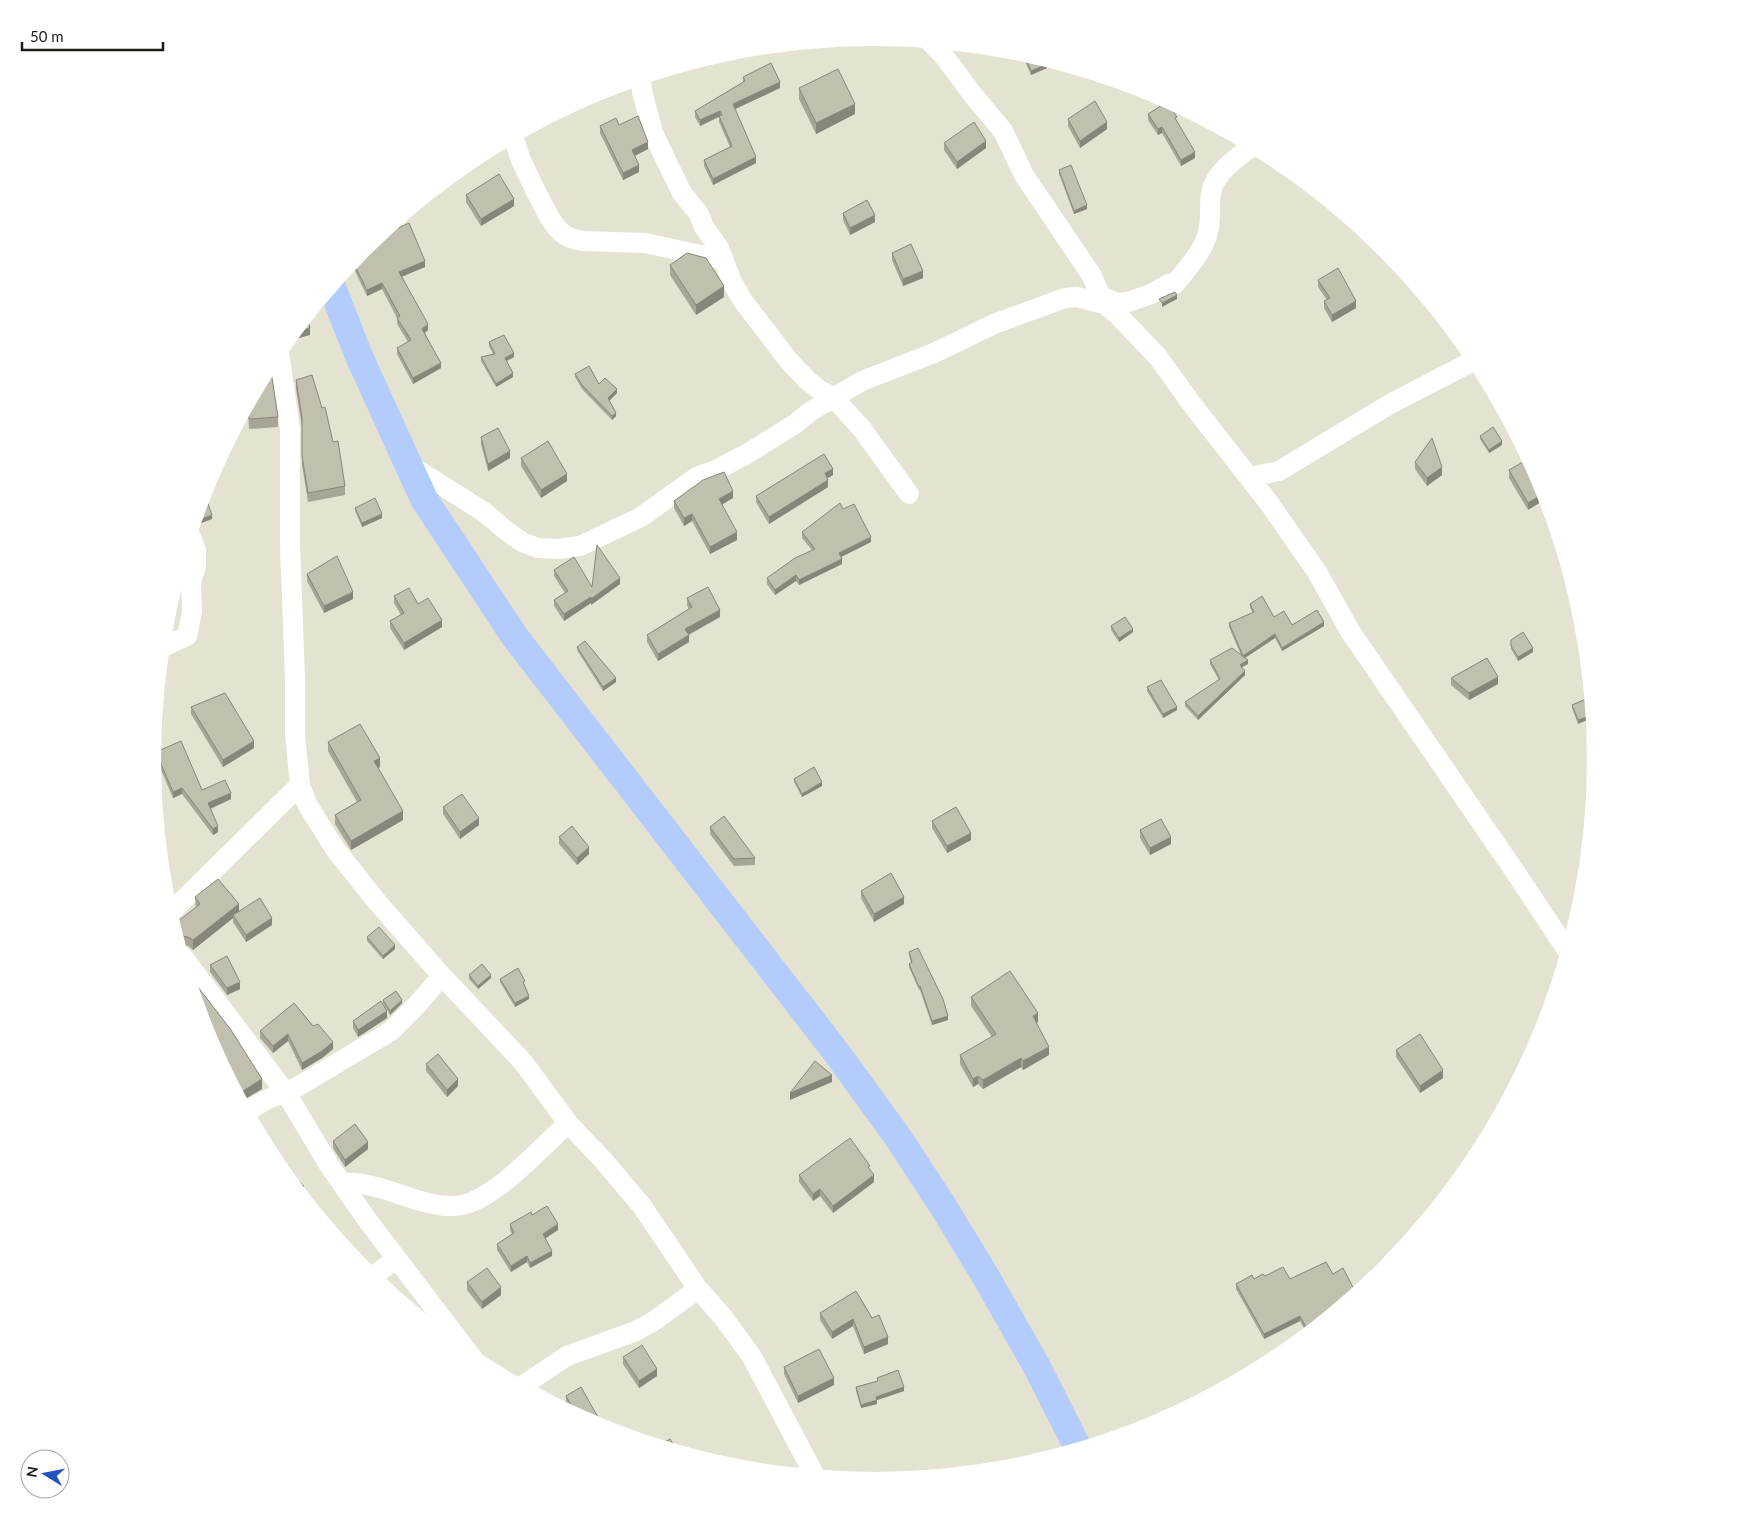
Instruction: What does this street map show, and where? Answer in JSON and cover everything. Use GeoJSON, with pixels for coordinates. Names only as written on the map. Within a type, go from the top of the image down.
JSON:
{"type":"FeatureCollection","features":[{"type":"Feature","properties":{"kind":"highway"},"geometry":{"type":"LineString","coordinates":[[334,293],[358,354],[424,499],[514,637],[767,962],[897,1136],[943,1206],[986,1277],[1037,1367],[1076,1443]]}},
{"type":"Feature","properties":{"kind":"street"},"geometry":{"type":"LineString","coordinates":[[938,49],[1003,131],[1024,175],[1092,276],[1103,301],[1118,314],[1158,357],[1249,477],[1317,572],[1350,631],[1563,944]]}},
{"type":"Feature","properties":{"kind":"street"},"geometry":{"type":"LineString","coordinates":[[641,85],[653,132],[662,152],[682,193],[699,214],[704,226],[719,248],[732,282],[743,301],[776,345],[807,380],[821,391],[833,397],[862,429],[909,494]]}},
{"type":"Feature","properties":{"kind":"street"},"geometry":{"type":"LineString","coordinates":[[515,143],[545,207],[557,228],[567,236],[575,240],[584,241],[645,243],[724,260]]}},
{"type":"Feature","properties":{"kind":"street"},"geometry":{"type":"LineString","coordinates":[[408,464],[484,512],[504,530],[522,542],[538,548],[558,549],[580,546],[641,517],[690,480],[745,455],[833,397],[862,381],[934,353],[994,324],[1065,298],[1077,297],[1118,303],[1128,302],[1151,294],[1169,284],[1175,284],[1203,246],[1208,232],[1212,189],[1216,180],[1226,168],[1246,151]]}},
{"type":"Feature","properties":{"kind":"street"},"geometry":{"type":"LineString","coordinates":[[281,364],[290,429],[290,545],[295,734],[300,785],[307,804],[335,849],[378,903],[442,976],[523,1062],[568,1123],[625,1184],[642,1206],[698,1289],[723,1317],[752,1357],[812,1470]]}},
{"type":"Feature","properties":{"kind":"street"},"geometry":{"type":"LineString","coordinates":[[1249,477],[1279,471],[1390,404],[1468,364]]}},
{"type":"Feature","properties":{"kind":"street"},"geometry":{"type":"LineString","coordinates":[[170,644],[187,636],[192,612],[191,583],[196,566],[194,545]]}},
{"type":"Feature","properties":{"kind":"street"},"geometry":{"type":"LineString","coordinates":[[176,906],[300,785]]}},
{"type":"Feature","properties":{"kind":"street"},"geometry":{"type":"LineString","coordinates":[[193,970],[286,1092],[342,1183],[384,1274],[423,1312]]}},
{"type":"Feature","properties":{"kind":"street"},"geometry":{"type":"LineString","coordinates":[[252,1108],[326,1070],[390,1030],[416,1006],[442,976]]}},
{"type":"Feature","properties":{"kind":"street"},"geometry":{"type":"LineString","coordinates":[[342,1183],[352,1182],[367,1185],[436,1205],[462,1205],[486,1196],[568,1123]]}},
{"type":"Feature","properties":{"kind":"street"},"geometry":{"type":"LineString","coordinates":[[527,1382],[567,1356],[636,1331],[698,1289]]}},
{"type":"Feature","properties":{"kind":"building"},"geometry":{"type":"Polygon","coordinates":[[[771,63],[780,82],[733,104],[756,157],[713,179],[704,160],[732,146],[719,116],[722,115],[720,111],[700,120],[695,111],[745,81],[743,77],[771,63]]]}},
{"type":"Feature","properties":{"kind":"building"},"geometry":{"type":"Polygon","coordinates":[[[1028,64],[1041,67],[1031,71],[1028,64]]]}},
{"type":"Feature","properties":{"kind":"building"},"geometry":{"type":"Polygon","coordinates":[[[838,69],[855,104],[816,123],[799,88],[838,69]]]}},
{"type":"Feature","properties":{"kind":"building"},"geometry":{"type":"Polygon","coordinates":[[[1095,101],[1107,122],[1080,141],[1068,119],[1095,101]]]}},
{"type":"Feature","properties":{"kind":"building"},"geometry":{"type":"Polygon","coordinates":[[[1160,107],[1175,114],[1177,117],[1175,118],[1195,152],[1181,160],[1162,127],[1158,129],[1148,114],[1160,107]]]}},
{"type":"Feature","properties":{"kind":"building"},"geometry":{"type":"Polygon","coordinates":[[[638,116],[648,142],[632,150],[639,165],[623,173],[600,126],[616,118],[619,125],[638,116]]]}},
{"type":"Feature","properties":{"kind":"building"},"geometry":{"type":"Polygon","coordinates":[[[974,122],[986,141],[957,162],[944,143],[974,122]]]}},
{"type":"Feature","properties":{"kind":"building"},"geometry":{"type":"Polygon","coordinates":[[[1071,165],[1087,205],[1074,211],[1059,170],[1071,165]]]}},
{"type":"Feature","properties":{"kind":"building"},"geometry":{"type":"Polygon","coordinates":[[[499,174],[514,199],[481,219],[466,195],[499,174]]]}},
{"type":"Feature","properties":{"kind":"building"},"geometry":{"type":"Polygon","coordinates":[[[867,200],[875,215],[850,228],[843,213],[867,200]]]}},
{"type":"Feature","properties":{"kind":"building"},"geometry":{"type":"Polygon","coordinates":[[[409,223],[425,261],[399,272],[428,324],[422,329],[441,363],[413,378],[397,348],[411,340],[397,318],[400,316],[382,283],[367,290],[357,269],[399,228],[409,223]]]}},
{"type":"Feature","properties":{"kind":"building"},"geometry":{"type":"Polygon","coordinates":[[[911,244],[923,271],[903,279],[892,253],[911,244]]]}},
{"type":"Feature","properties":{"kind":"building"},"geometry":{"type":"Polygon","coordinates":[[[687,253],[706,258],[724,286],[696,305],[670,265],[687,253]]]}},
{"type":"Feature","properties":{"kind":"building"},"geometry":{"type":"Polygon","coordinates":[[[1338,268],[1356,301],[1332,315],[1324,301],[1330,298],[1318,280],[1338,268]]]}},
{"type":"Feature","properties":{"kind":"building"},"geometry":{"type":"Polygon","coordinates":[[[1175,292],[1177,295],[1162,303],[1159,299],[1175,292]]]}},
{"type":"Feature","properties":{"kind":"building"},"geometry":{"type":"Polygon","coordinates":[[[504,335],[514,353],[505,358],[513,373],[496,384],[481,357],[495,354],[489,342],[504,335]]]}},
{"type":"Feature","properties":{"kind":"building"},"geometry":{"type":"Polygon","coordinates":[[[589,366],[599,384],[605,378],[617,389],[608,398],[616,413],[612,416],[582,385],[575,374],[589,366]]]}},
{"type":"Feature","properties":{"kind":"building"},"geometry":{"type":"Polygon","coordinates":[[[312,375],[322,408],[325,407],[333,442],[338,441],[345,486],[308,493],[302,456],[302,418],[296,380],[312,375]]]}},
{"type":"Feature","properties":{"kind":"building"},"geometry":{"type":"Polygon","coordinates":[[[272,378],[278,417],[249,419],[256,403],[272,378]]]}},
{"type":"Feature","properties":{"kind":"building"},"geometry":{"type":"Polygon","coordinates":[[[1493,427],[1502,441],[1489,450],[1480,436],[1493,427]]]}},
{"type":"Feature","properties":{"kind":"building"},"geometry":{"type":"Polygon","coordinates":[[[498,428],[510,451],[488,464],[481,437],[498,428]]]}},
{"type":"Feature","properties":{"kind":"building"},"geometry":{"type":"Polygon","coordinates":[[[1432,438],[1442,467],[1427,478],[1415,462],[1432,438]]]}},
{"type":"Feature","properties":{"kind":"building"},"geometry":{"type":"Polygon","coordinates":[[[548,441],[567,474],[541,490],[521,458],[548,441]]]}},
{"type":"Feature","properties":{"kind":"building"},"geometry":{"type":"Polygon","coordinates":[[[824,454],[833,469],[825,473],[828,480],[769,517],[756,496],[824,454]]]}},
{"type":"Feature","properties":{"kind":"building"},"geometry":{"type":"Polygon","coordinates":[[[1522,462],[1537,497],[1528,503],[1509,470],[1522,462]]]}},
{"type":"Feature","properties":{"kind":"building"},"geometry":{"type":"Polygon","coordinates":[[[724,472],[733,491],[719,499],[737,532],[710,547],[692,514],[684,518],[674,501],[703,480],[724,472]]]}},
{"type":"Feature","properties":{"kind":"building"},"geometry":{"type":"Polygon","coordinates":[[[375,498],[382,514],[362,523],[355,508],[375,498]]]}},
{"type":"Feature","properties":{"kind":"building"},"geometry":{"type":"Polygon","coordinates":[[[840,503],[843,509],[854,504],[871,537],[839,553],[842,559],[799,580],[796,575],[775,590],[767,578],[795,558],[815,549],[802,532],[840,503]]]}},
{"type":"Feature","properties":{"kind":"building"},"geometry":{"type":"Polygon","coordinates":[[[208,505],[212,515],[203,518],[208,505]]]}},
{"type":"Feature","properties":{"kind":"building"},"geometry":{"type":"Polygon","coordinates":[[[597,545],[620,578],[591,599],[591,597],[564,614],[554,600],[568,591],[554,570],[574,557],[592,587],[597,545]]]}},
{"type":"Feature","properties":{"kind":"building"},"geometry":{"type":"Polygon","coordinates":[[[337,556],[353,592],[324,606],[307,574],[337,556]]]}},
{"type":"Feature","properties":{"kind":"building"},"geometry":{"type":"Polygon","coordinates":[[[708,587],[720,610],[685,629],[689,635],[658,654],[647,635],[692,607],[687,598],[708,587]]]}},
{"type":"Feature","properties":{"kind":"building"},"geometry":{"type":"Polygon","coordinates":[[[409,588],[418,604],[428,598],[442,620],[404,643],[390,621],[404,613],[394,596],[409,588]]]}},
{"type":"Feature","properties":{"kind":"building"},"geometry":{"type":"Polygon","coordinates":[[[1262,596],[1274,617],[1284,611],[1292,625],[1317,610],[1324,622],[1282,648],[1275,634],[1243,656],[1229,623],[1254,612],[1250,604],[1262,596]]]}},
{"type":"Feature","properties":{"kind":"building"},"geometry":{"type":"Polygon","coordinates":[[[1125,617],[1133,629],[1119,638],[1111,626],[1125,617]]]}},
{"type":"Feature","properties":{"kind":"building"},"geometry":{"type":"Polygon","coordinates":[[[1523,632],[1533,648],[1518,657],[1511,646],[1511,640],[1523,632]]]}},
{"type":"Feature","properties":{"kind":"building"},"geometry":{"type":"Polygon","coordinates":[[[585,641],[616,678],[603,687],[577,647],[585,641]]]}},
{"type":"Feature","properties":{"kind":"building"},"geometry":{"type":"Polygon","coordinates":[[[1232,648],[1248,660],[1240,665],[1245,671],[1198,716],[1185,702],[1220,679],[1210,660],[1232,648]]]}},
{"type":"Feature","properties":{"kind":"building"},"geometry":{"type":"Polygon","coordinates":[[[1487,658],[1498,677],[1469,693],[1451,678],[1487,658]]]}},
{"type":"Feature","properties":{"kind":"building"},"geometry":{"type":"Polygon","coordinates":[[[1161,680],[1177,707],[1163,714],[1147,687],[1161,680]]]}},
{"type":"Feature","properties":{"kind":"building"},"geometry":{"type":"Polygon","coordinates":[[[225,693],[254,741],[223,760],[191,707],[225,693]]]}},
{"type":"Feature","properties":{"kind":"building"},"geometry":{"type":"Polygon","coordinates":[[[1585,700],[1586,717],[1578,720],[1572,705],[1585,700]]]}},
{"type":"Feature","properties":{"kind":"building"},"geometry":{"type":"Polygon","coordinates":[[[360,724],[380,758],[374,761],[403,811],[351,841],[335,815],[361,800],[328,742],[360,724]]]}},
{"type":"Feature","properties":{"kind":"building"},"geometry":{"type":"Polygon","coordinates":[[[181,741],[202,790],[225,780],[231,793],[208,803],[218,826],[213,829],[182,788],[173,792],[161,764],[161,750],[181,741]]]}},
{"type":"Feature","properties":{"kind":"building"},"geometry":{"type":"Polygon","coordinates":[[[814,767],[822,782],[802,794],[794,779],[814,767]]]}},
{"type":"Feature","properties":{"kind":"building"},"geometry":{"type":"Polygon","coordinates":[[[462,794],[479,818],[460,832],[443,807],[462,794]]]}},
{"type":"Feature","properties":{"kind":"building"},"geometry":{"type":"Polygon","coordinates":[[[956,807],[971,833],[947,846],[932,821],[956,807]]]}},
{"type":"Feature","properties":{"kind":"building"},"geometry":{"type":"Polygon","coordinates":[[[724,816],[755,858],[734,859],[710,827],[724,816]]]}},
{"type":"Feature","properties":{"kind":"building"},"geometry":{"type":"Polygon","coordinates":[[[1161,819],[1171,837],[1150,848],[1140,830],[1161,819]]]}},
{"type":"Feature","properties":{"kind":"building"},"geometry":{"type":"Polygon","coordinates":[[[572,826],[589,847],[577,858],[559,837],[572,826]]]}},
{"type":"Feature","properties":{"kind":"building"},"geometry":{"type":"Polygon","coordinates":[[[891,873],[904,897],[874,914],[861,891],[891,873]]]}},
{"type":"Feature","properties":{"kind":"building"},"geometry":{"type":"Polygon","coordinates":[[[218,879],[239,904],[193,940],[183,936],[179,920],[200,904],[195,897],[218,879]]]}},
{"type":"Feature","properties":{"kind":"building"},"geometry":{"type":"Polygon","coordinates":[[[260,898],[272,918],[246,935],[233,915],[260,898]]]}},
{"type":"Feature","properties":{"kind":"building"},"geometry":{"type":"Polygon","coordinates":[[[379,927],[395,945],[383,956],[367,937],[379,927]]]}},
{"type":"Feature","properties":{"kind":"building"},"geometry":{"type":"Polygon","coordinates":[[[918,948],[943,999],[948,1016],[932,1021],[920,986],[909,964],[912,962],[909,952],[918,948]]]}},
{"type":"Feature","properties":{"kind":"building"},"geometry":{"type":"Polygon","coordinates":[[[227,956],[240,982],[227,988],[210,965],[227,956]]]}},
{"type":"Feature","properties":{"kind":"building"},"geometry":{"type":"Polygon","coordinates":[[[482,964],[491,975],[478,986],[469,975],[482,964]]]}},
{"type":"Feature","properties":{"kind":"building"},"geometry":{"type":"Polygon","coordinates":[[[518,968],[525,981],[523,982],[529,996],[515,1003],[500,979],[518,968]]]}},
{"type":"Feature","properties":{"kind":"building"},"geometry":{"type":"Polygon","coordinates":[[[1010,971],[1038,1013],[1033,1016],[1049,1047],[1023,1061],[1021,1058],[983,1080],[978,1076],[973,1079],[960,1055],[996,1034],[971,997],[1010,971]]]}},
{"type":"Feature","properties":{"kind":"building"},"geometry":{"type":"Polygon","coordinates":[[[199,988],[231,1030],[262,1079],[243,1091],[215,1032],[199,988]]]}},
{"type":"Feature","properties":{"kind":"building"},"geometry":{"type":"Polygon","coordinates":[[[396,991],[402,1000],[390,1011],[383,1000],[396,991]]]}},
{"type":"Feature","properties":{"kind":"building"},"geometry":{"type":"Polygon","coordinates":[[[381,1001],[387,1011],[358,1030],[353,1021],[381,1001]]]}},
{"type":"Feature","properties":{"kind":"building"},"geometry":{"type":"Polygon","coordinates":[[[294,1003],[313,1026],[318,1024],[333,1042],[302,1063],[288,1034],[273,1046],[260,1031],[294,1003]]]}},
{"type":"Feature","properties":{"kind":"building"},"geometry":{"type":"Polygon","coordinates":[[[1420,1034],[1443,1070],[1420,1086],[1396,1050],[1420,1034]]]}},
{"type":"Feature","properties":{"kind":"building"},"geometry":{"type":"Polygon","coordinates":[[[438,1054],[458,1079],[447,1090],[426,1064],[438,1054]]]}},
{"type":"Feature","properties":{"kind":"building"},"geometry":{"type":"Polygon","coordinates":[[[815,1061],[832,1075],[790,1093],[815,1061]]]}},
{"type":"Feature","properties":{"kind":"building"},"geometry":{"type":"Polygon","coordinates":[[[355,1124],[368,1142],[345,1160],[333,1141],[355,1124]]]}},
{"type":"Feature","properties":{"kind":"building"},"geometry":{"type":"Polygon","coordinates":[[[850,1138],[870,1166],[868,1167],[874,1175],[833,1206],[820,1189],[813,1194],[799,1175],[850,1138]]]}},
{"type":"Feature","properties":{"kind":"building"},"geometry":{"type":"Polygon","coordinates":[[[547,1206],[558,1224],[543,1234],[552,1251],[530,1263],[527,1256],[511,1266],[497,1244],[514,1233],[510,1224],[531,1212],[532,1215],[547,1206]]]}},
{"type":"Feature","properties":{"kind":"building"},"geometry":{"type":"Polygon","coordinates":[[[1326,1262],[1333,1274],[1343,1268],[1353,1287],[1306,1327],[1300,1316],[1264,1334],[1236,1284],[1252,1275],[1254,1279],[1283,1267],[1290,1279],[1326,1262]]]}},
{"type":"Feature","properties":{"kind":"building"},"geometry":{"type":"Polygon","coordinates":[[[487,1268],[501,1287],[482,1302],[467,1282],[487,1268]]]}},
{"type":"Feature","properties":{"kind":"building"},"geometry":{"type":"Polygon","coordinates":[[[856,1291],[872,1318],[879,1315],[888,1337],[864,1347],[853,1319],[832,1332],[820,1313],[856,1291]]]}},
{"type":"Feature","properties":{"kind":"building"},"geometry":{"type":"Polygon","coordinates":[[[642,1345],[657,1369],[639,1381],[623,1357],[642,1345]]]}},
{"type":"Feature","properties":{"kind":"building"},"geometry":{"type":"Polygon","coordinates":[[[819,1349],[834,1378],[798,1396],[784,1367],[819,1349]]]}},
{"type":"Feature","properties":{"kind":"building"},"geometry":{"type":"Polygon","coordinates":[[[898,1370],[904,1387],[876,1397],[877,1400],[861,1405],[856,1387],[878,1381],[877,1378],[898,1370]]]}},
{"type":"Feature","properties":{"kind":"building"},"geometry":{"type":"Polygon","coordinates":[[[581,1387],[598,1416],[571,1404],[566,1396],[581,1387]]]}}]}
